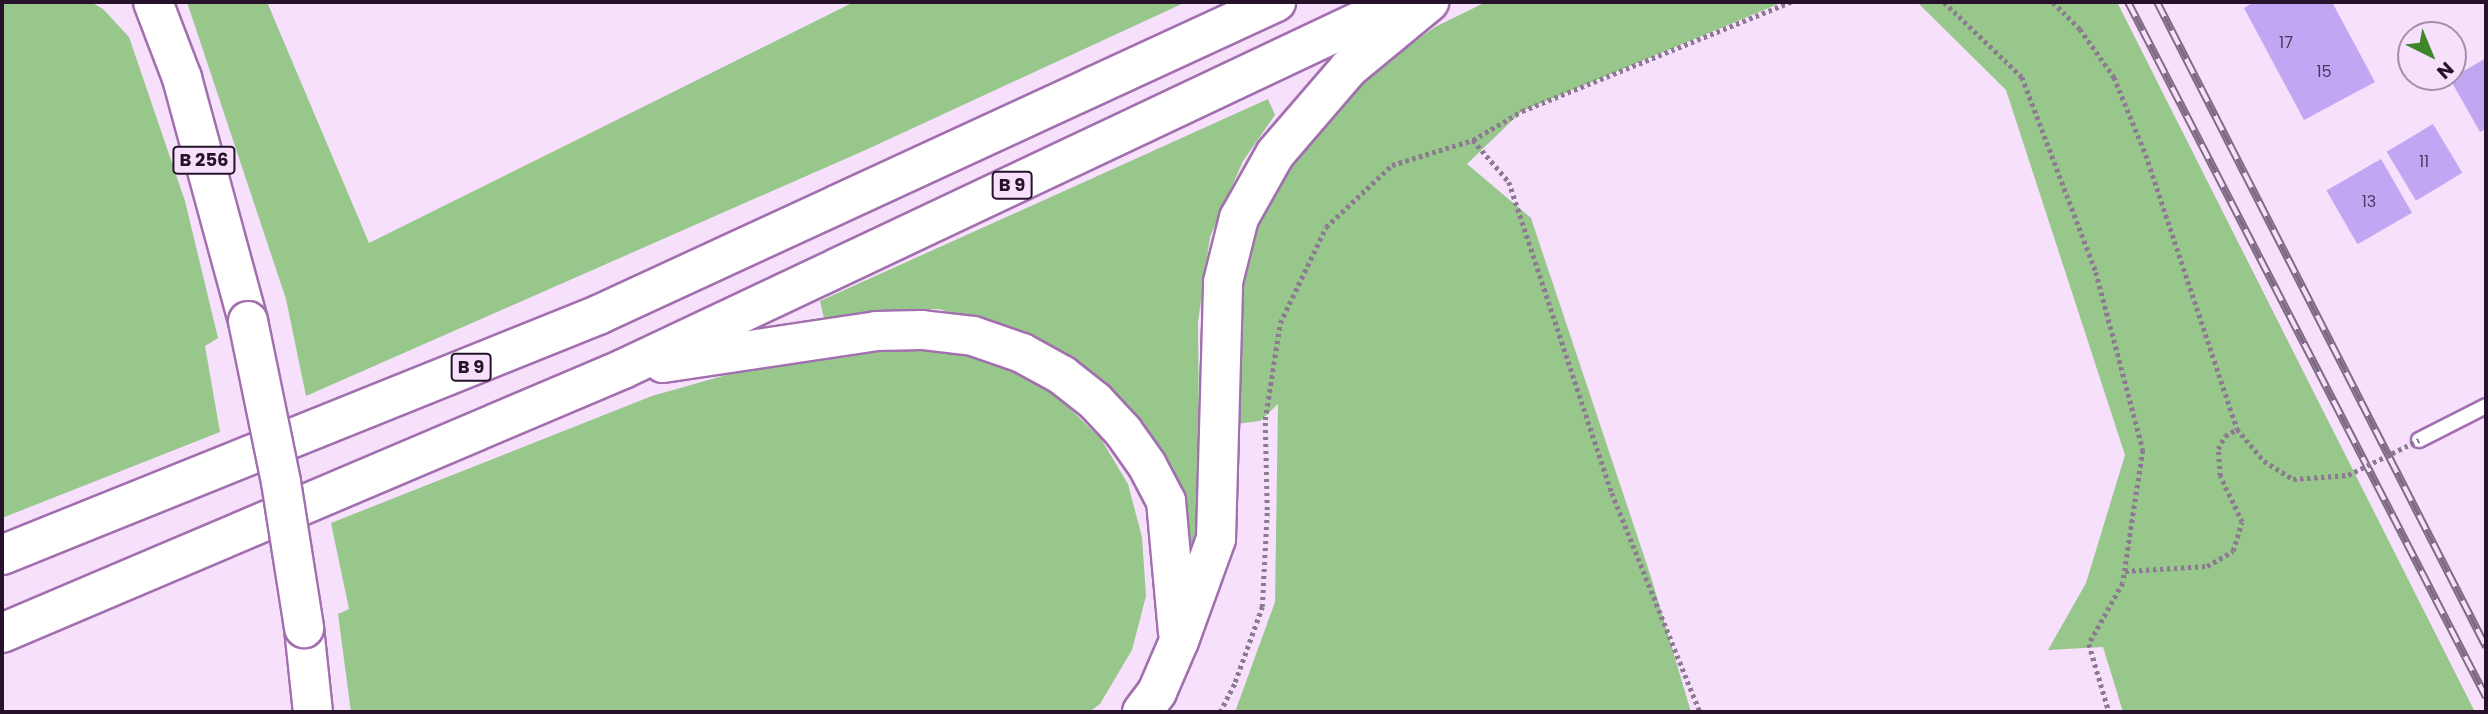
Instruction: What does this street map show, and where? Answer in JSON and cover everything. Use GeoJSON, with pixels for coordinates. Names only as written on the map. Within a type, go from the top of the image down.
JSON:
{"type":"FeatureCollection","features":[{"type":"Feature","properties":{"kind":"main road","name":"B 256"},"geometry":{"type":"LineString","coordinates":[[153,2],[182,78],[248,321],[281,482],[304,628],[313,712]]}},
{"type":"Feature","properties":{"kind":"main road","name":"B 9"},"geometry":{"type":"LineString","coordinates":[[2,555],[598,315],[1276,2]]}},
{"type":"Feature","properties":{"kind":"main road","name":"B 9"},"geometry":{"type":"LineString","coordinates":[[2,633],[623,369],[1400,2]]}},
{"type":"Feature","properties":{"kind":"main road"},"geometry":{"type":"LineString","coordinates":[[1142,712],[1157,692],[1179,641],[1216,539],[1223,282],[1239,218],[1275,154],[1349,68],[1429,2]]}},
{"type":"Feature","properties":{"kind":"main road"},"geometry":{"type":"LineString","coordinates":[[623,369],[876,331],[922,330],[973,336],[1022,354],[1062,375],[1095,401],[1123,431],[1153,477],[1166,501],[1179,641]]}},
{"type":"Feature","properties":{"kind":"lane"},"geometry":{"type":"LineString","coordinates":[[2420,440],[2486,407]]}},
{"type":"Feature","properties":{"kind":"path"},"geometry":{"type":"LineString","coordinates":[[1220,712],[1235,682],[1262,607],[1267,510],[1265,420],[1280,323],[1326,226],[1392,166],[1474,140],[1522,111],[1791,2]]}},
{"type":"Feature","properties":{"kind":"path"},"geometry":{"type":"LineString","coordinates":[[1944,2],[2022,77],[2096,272],[2143,450],[2123,583],[2089,644],[2109,712]]}},
{"type":"Feature","properties":{"kind":"path"},"geometry":{"type":"LineString","coordinates":[[2053,2],[2080,29],[2114,77],[2146,155],[2237,429],[2264,461],[2292,479],[2348,475],[2420,440]]}},
{"type":"Feature","properties":{"kind":"path"},"geometry":{"type":"LineString","coordinates":[[1474,140],[1509,182],[1612,493],[1700,712]]}},
{"type":"Feature","properties":{"kind":"path"},"geometry":{"type":"LineString","coordinates":[[2125,571],[2207,566],[2233,551],[2242,522],[2220,476],[2218,449],[2225,436],[2237,429]]}},
{"type":"Feature","properties":{"kind":"green space"},"geometry":{"type":"Polygon","coordinates":[[[2,2],[91,2],[103,9],[129,37],[185,201],[218,338],[205,346],[220,432],[2,518],[2,2]]]}},
{"type":"Feature","properties":{"kind":"green space"},"geometry":{"type":"Polygon","coordinates":[[[187,2],[267,2],[369,243],[854,2],[1186,2],[870,148],[306,396],[286,299],[187,2]]]}},
{"type":"Feature","properties":{"kind":"green space"},"geometry":{"type":"Polygon","coordinates":[[[1486,2],[1783,2],[1522,111],[1467,164],[1531,218],[1651,577],[1691,712],[1235,712],[1275,602],[1278,404],[1260,421],[1236,424],[1241,279],[1262,216],[1293,154],[1346,91],[1435,27],[1486,2]]]}},
{"type":"Feature","properties":{"kind":"green space"},"geometry":{"type":"Polygon","coordinates":[[[1917,2],[2117,2],[2475,712],[2123,712],[2103,647],[2048,650],[2086,583],[2125,455],[2006,90],[1917,2]]]}},
{"type":"Feature","properties":{"kind":"green space"},"geometry":{"type":"Polygon","coordinates":[[[1268,99],[1275,115],[1243,161],[1210,237],[1198,322],[1200,543],[1182,546],[1067,356],[1015,329],[938,309],[824,318],[820,301],[1268,99]]]}},
{"type":"Feature","properties":{"kind":"green space"},"geometry":{"type":"Polygon","coordinates":[[[875,348],[961,353],[1017,371],[1060,399],[1101,439],[1128,484],[1142,537],[1146,596],[1132,650],[1100,704],[1089,712],[351,712],[338,614],[349,609],[331,523],[652,396],[775,361],[875,348]]]}},
{"type":"Feature","properties":{"kind":"building"},"geometry":{"type":"Polygon","coordinates":[[[2254,2],[2332,2],[2375,82],[2304,120],[2244,8],[2254,2]]]}},
{"type":"Feature","properties":{"kind":"building"},"geometry":{"type":"Polygon","coordinates":[[[2486,58],[2486,129],[2480,132],[2457,91],[2467,91],[2467,69],[2486,58]]]}},
{"type":"Feature","properties":{"kind":"building"},"geometry":{"type":"Polygon","coordinates":[[[2433,124],[2462,173],[2416,201],[2387,152],[2433,124]]]}},
{"type":"Feature","properties":{"kind":"building"},"geometry":{"type":"Polygon","coordinates":[[[2381,159],[2412,213],[2357,244],[2326,190],[2381,159]]]}},
{"type":"Feature","properties":{"kind":"railway"},"geometry":{"type":"LineString","coordinates":[[2128,2],[2486,697]]}},
{"type":"Feature","properties":{"kind":"railway"},"geometry":{"type":"LineString","coordinates":[[2157,2],[2486,647]]}}]}
